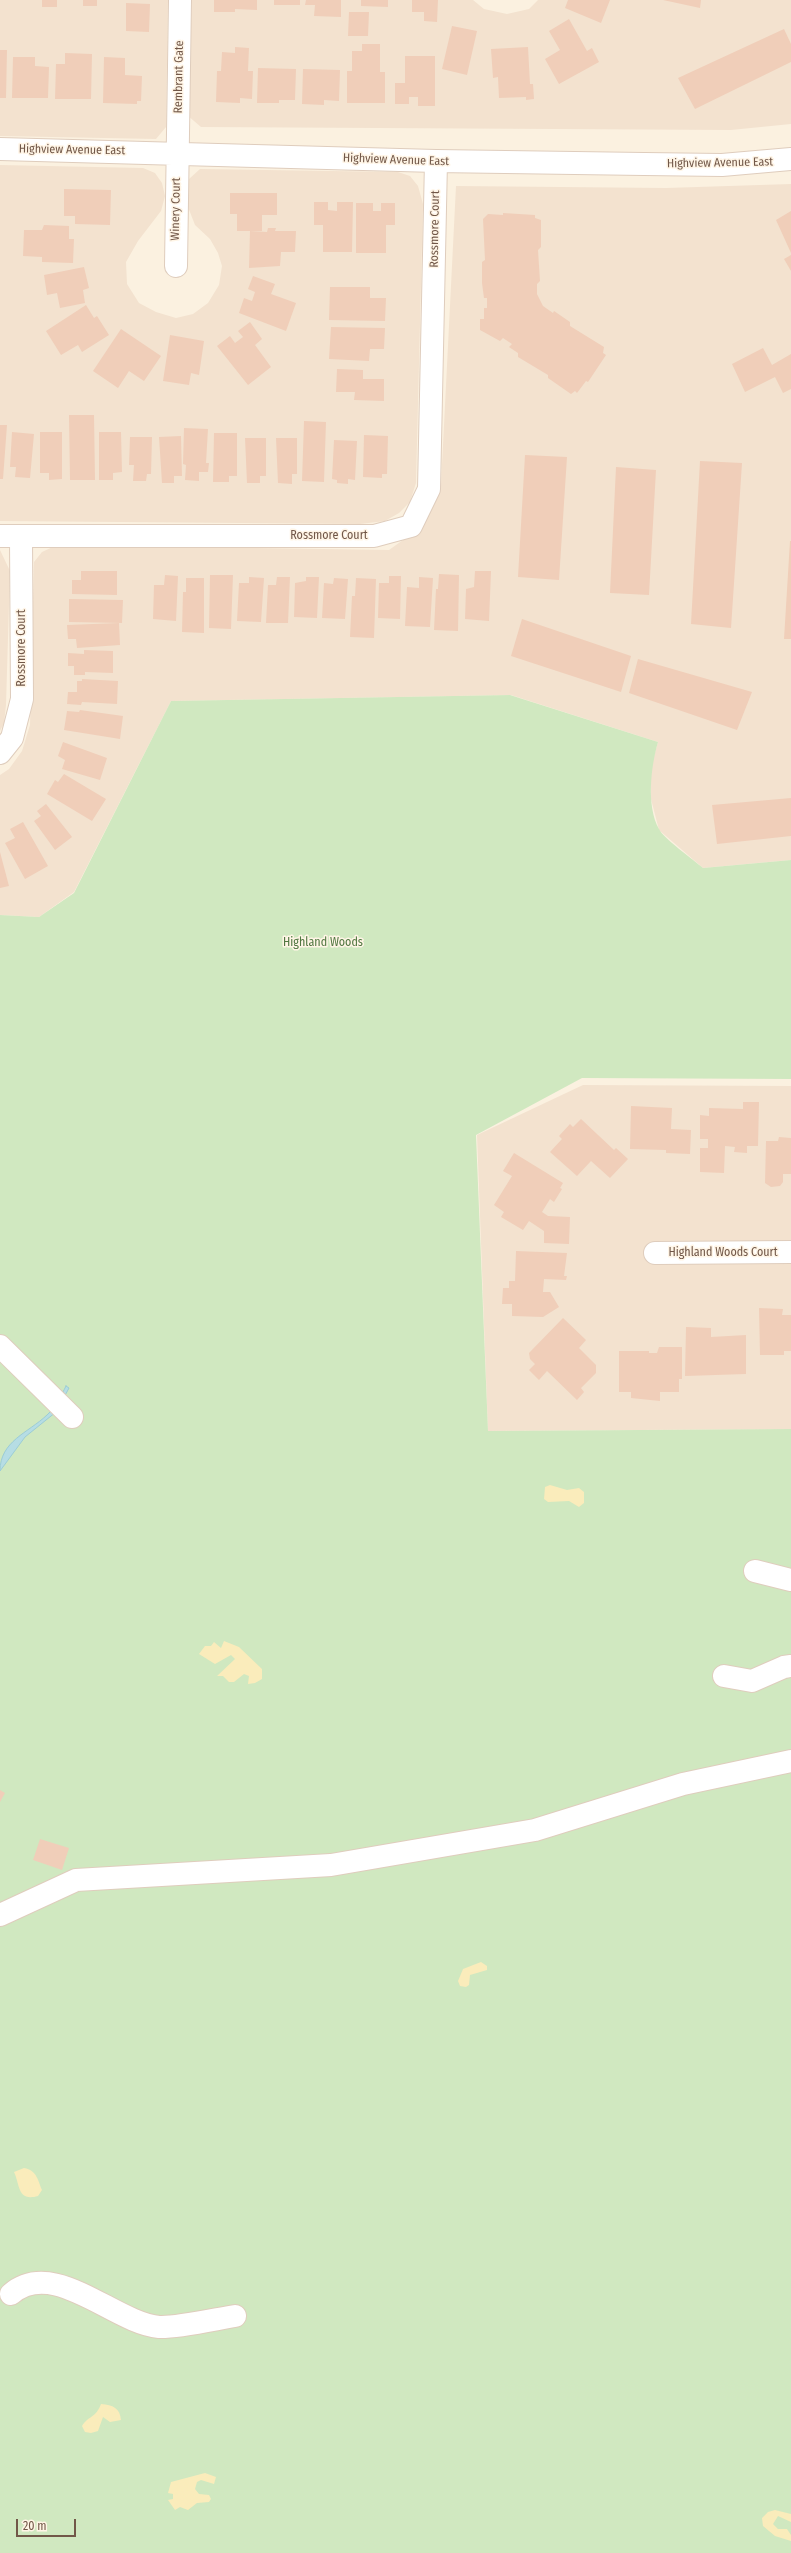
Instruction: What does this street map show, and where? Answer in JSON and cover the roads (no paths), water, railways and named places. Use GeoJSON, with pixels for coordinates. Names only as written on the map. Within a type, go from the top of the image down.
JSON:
{"type":"FeatureCollection","features":[{"type":"Feature","properties":{"kind":"street","name":"Rembrant Gate"},"geometry":{"type":"LineString","coordinates":[[177,153],[180,0]]}},
{"type":"Feature","properties":{"kind":"street","name":"Highview Avenue East"},"geometry":{"type":"LineString","coordinates":[[0,149],[436,161],[722,165],[791,159]]}},
{"type":"Feature","properties":{"kind":"street","name":"Winery Court"},"geometry":{"type":"LineString","coordinates":[[176,266],[177,153]]}},
{"type":"Feature","properties":{"kind":"street","name":"Rossmore Court"},"geometry":{"type":"LineString","coordinates":[[0,754],[12,738],[22,699],[10,537],[374,536],[410,526],[429,489],[436,161]]}},
{"type":"Feature","properties":{"kind":"street","name":"Highland Woods Court"},"geometry":{"type":"LineString","coordinates":[[655,1253],[791,1252]]}},
{"type":"Feature","properties":{"kind":"street"},"geometry":{"type":"LineString","coordinates":[[0,1346],[72,1417]]}},
{"type":"Feature","properties":{"kind":"street"},"geometry":{"type":"LineString","coordinates":[[755,1571],[791,1580]]}},
{"type":"Feature","properties":{"kind":"street"},"geometry":{"type":"LineString","coordinates":[[724,1676],[752,1681],[784,1667],[791,1666]]}},
{"type":"Feature","properties":{"kind":"street"},"geometry":{"type":"LineString","coordinates":[[0,1914],[76,1880],[331,1865],[535,1830],[683,1784],[791,1761]]}},
{"type":"Feature","properties":{"kind":"street"},"geometry":{"type":"LineString","coordinates":[[11,2294],[22,2285],[50,2283],[97,2300],[141,2323],[160,2327],[235,2316]]}},
{"type":"Feature","properties":{"kind":"water"},"geometry":{"type":"Polygon","coordinates":[[[66,1386],[69,1388],[56,1412],[25,1437],[0,1471],[1,1461],[10,1445],[16,1438],[50,1412],[66,1386]]]}},
{"type":"Feature","properties":{"kind":"park label","name":"Highland Woods"},"geometry":{"type":"Point","coordinates":[323,943]}}]}
